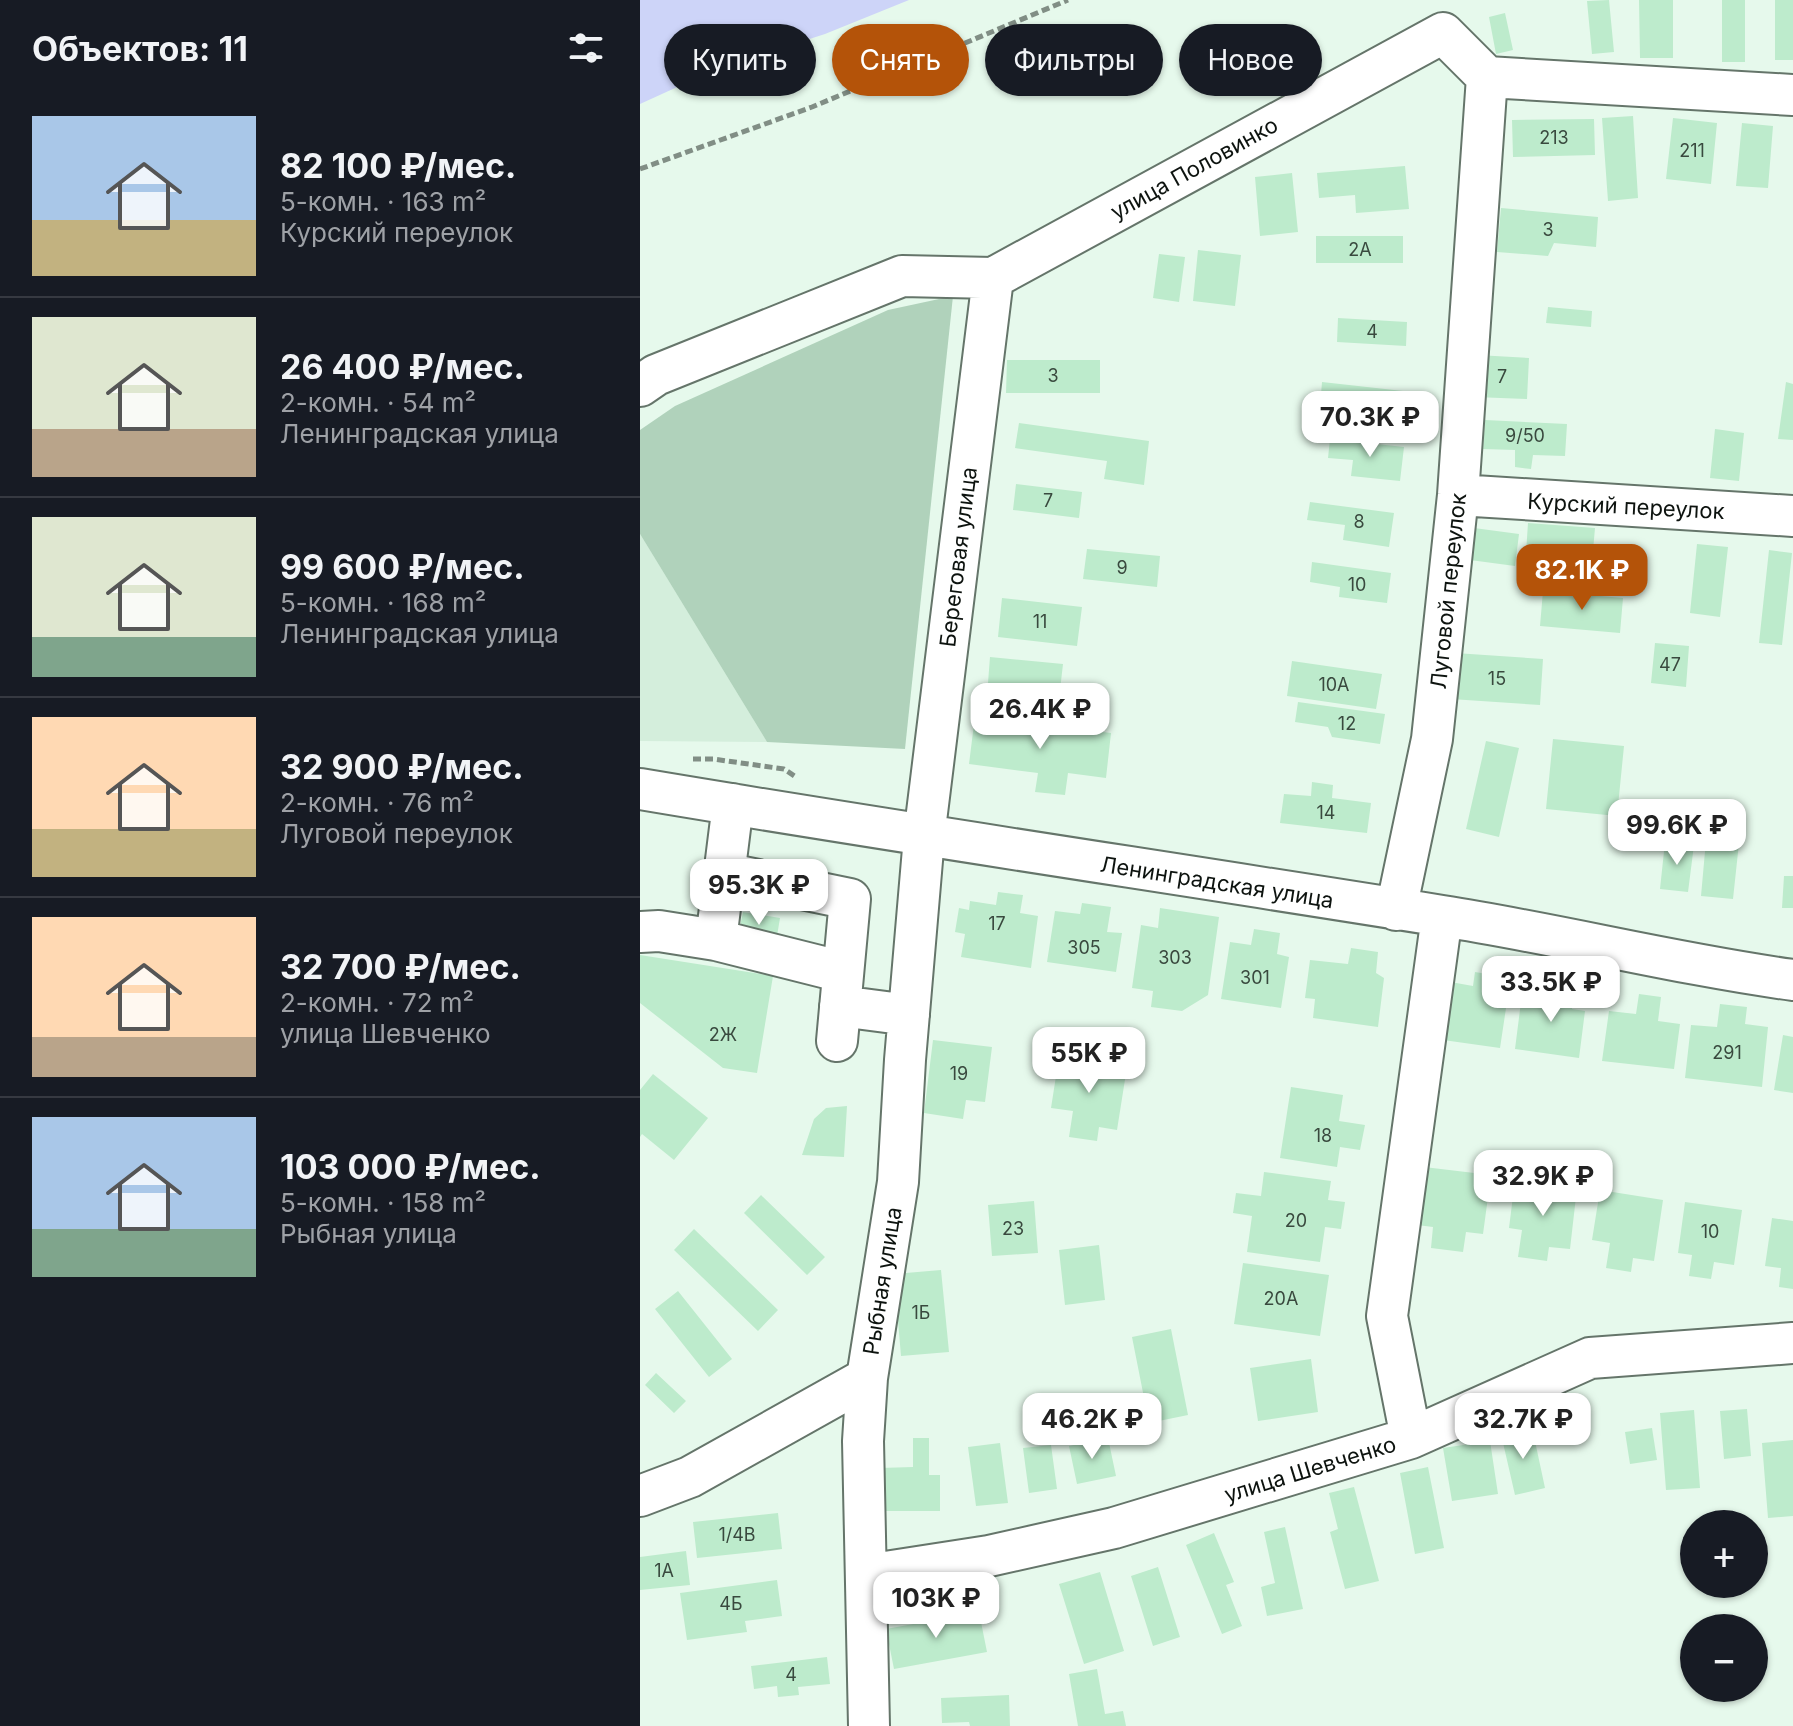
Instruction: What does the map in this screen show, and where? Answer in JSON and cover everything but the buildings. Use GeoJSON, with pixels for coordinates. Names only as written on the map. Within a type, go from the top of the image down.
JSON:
{"type":"FeatureCollection","features":[{"type":"Feature","properties":{"kind":"street","name":"улица Половинко"},"geometry":{"type":"LineString","coordinates":[[640,386],[656,375],[902,276],[993,278],[1443,33],[1487,77]]}},
{"type":"Feature","properties":{"kind":"street"},"geometry":{"type":"LineString","coordinates":[[1487,77],[1793,95]]}},
{"type":"Feature","properties":{"kind":"street","name":"Луговой переулок"},"geometry":{"type":"LineString","coordinates":[[1396,910],[1432,739],[1458,495],[1487,77]]}},
{"type":"Feature","properties":{"kind":"street","name":"Береговая улица"},"geometry":{"type":"LineString","coordinates":[[924,837],[993,278]]}},
{"type":"Feature","properties":{"kind":"street","name":"Курский переулок"},"geometry":{"type":"LineString","coordinates":[[1458,495],[1793,516]]}},
{"type":"Feature","properties":{"kind":"street","name":"Ленинградская улица"},"geometry":{"type":"LineString","coordinates":[[640,790],[1442,916],[1793,980]]}},
{"type":"Feature","properties":{"kind":"street"},"geometry":{"type":"LineString","coordinates":[[716,940],[733,804]]}},
{"type":"Feature","properties":{"kind":"street","name":"Рыбная улица"},"geometry":{"type":"LineString","coordinates":[[869,1726],[863,1441],[867,1378],[898,1182],[924,837]]}},
{"type":"Feature","properties":{"kind":"street"},"geometry":{"type":"LineString","coordinates":[[724,873],[850,899],[840,1006]]}},
{"type":"Feature","properties":{"kind":"street"},"geometry":{"type":"LineString","coordinates":[[1411,1438],[1387,1316],[1442,916]]}},
{"type":"Feature","properties":{"kind":"street"},"geometry":{"type":"LineString","coordinates":[[640,932],[659,931],[716,940],[840,1006],[909,1015]]}},
{"type":"Feature","properties":{"kind":"street","name":"улица Шевченко"},"geometry":{"type":"LineString","coordinates":[[866,1575],[989,1556],[1114,1528],[1411,1438],[1590,1358],[1793,1343]]}},
{"type":"Feature","properties":{"kind":"street"},"geometry":{"type":"LineString","coordinates":[[640,1496],[690,1477],[867,1378]]}},
{"type":"Feature","properties":{"kind":"path"},"geometry":{"type":"LineString","coordinates":[[640,169],[812,107],[1068,0]]}},
{"type":"Feature","properties":{"kind":"shaded area"},"geometry":{"type":"Polygon","coordinates":[[[953,296],[905,749],[767,742],[640,534],[640,430],[675,406],[888,310],[953,296]]]}},
{"type":"Feature","properties":{"kind":"shaded area"},"geometry":{"type":"Polygon","coordinates":[[[640,534],[767,742],[640,741],[640,534]]]}},
{"type":"Feature","properties":{"kind":"water"},"geometry":{"type":"Polygon","coordinates":[[[640,0],[909,0],[850,24],[832,24],[832,31],[816,37],[816,24],[664,24],[664,93],[640,104],[640,0]]]}}]}
